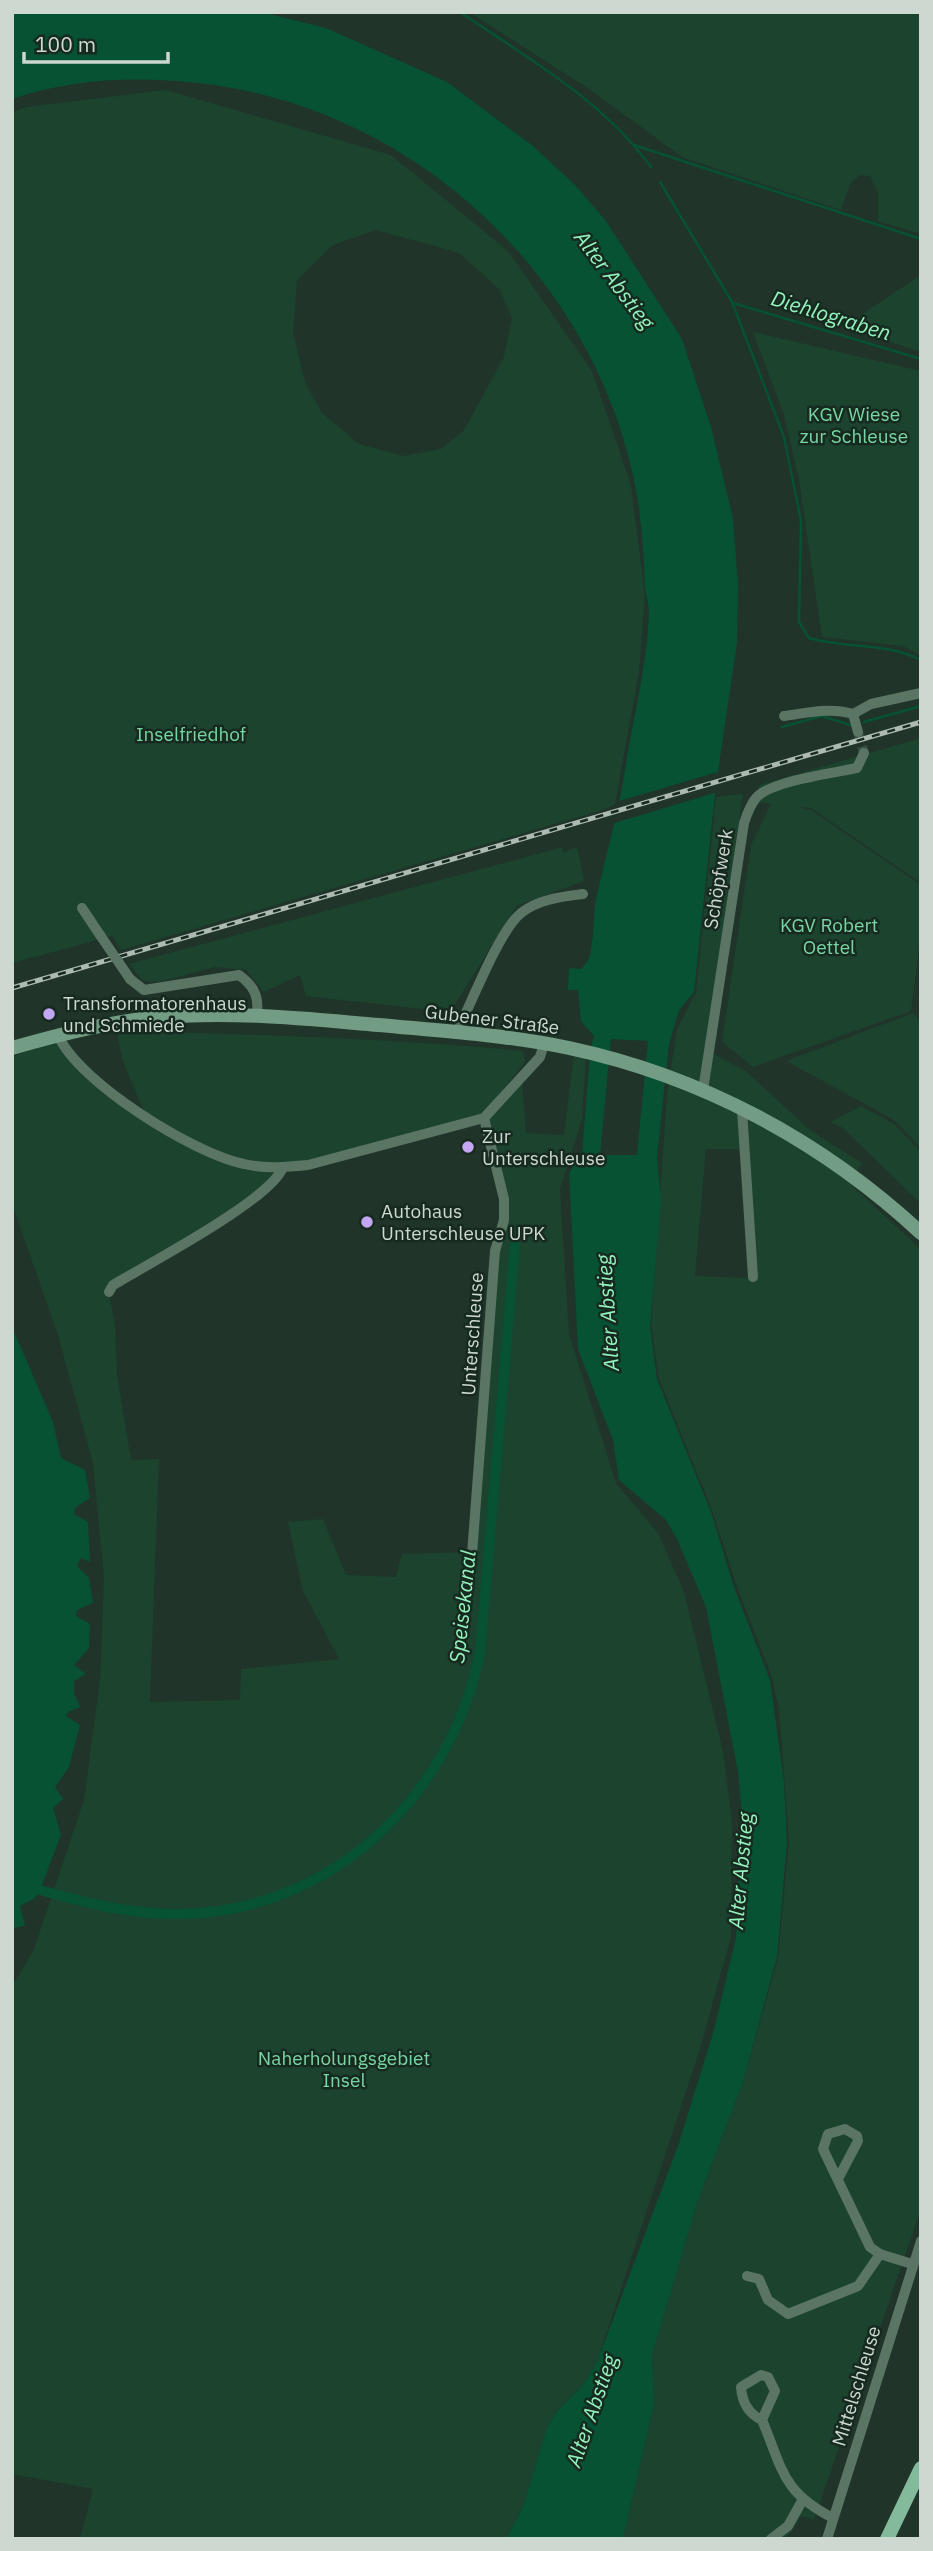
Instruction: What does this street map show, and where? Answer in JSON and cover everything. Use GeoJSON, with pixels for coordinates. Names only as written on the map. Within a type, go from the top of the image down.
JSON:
{"type":"FeatureCollection","features":[{"type":"Feature","properties":{"kind":"main road","name":"Gubener Straße"},"geometry":{"type":"LineString","coordinates":[[12,1048],[58,1035],[161,1017],[257,1014],[457,1032],[584,1052],[703,1090],[791,1133],[842,1168],[921,1233]]}},
{"type":"Feature","properties":{"kind":"main road"},"geometry":{"type":"LineString","coordinates":[[887,2539],[921,2468]]}},
{"type":"Feature","properties":{"kind":"street"},"geometry":{"type":"LineString","coordinates":[[784,716],[829,709],[853,714],[871,704],[921,693]]}},
{"type":"Feature","properties":{"kind":"street"},"geometry":{"type":"LineString","coordinates":[[853,714],[858,732]]}},
{"type":"Feature","properties":{"kind":"street","name":"Schöpfwerk"},"geometry":{"type":"LineString","coordinates":[[703,1090],[744,823],[750,808],[757,796],[770,788],[857,768],[864,753]]}},
{"type":"Feature","properties":{"kind":"street"},"geometry":{"type":"LineString","coordinates":[[457,1032],[500,944],[520,914],[544,900],[583,894]]}},
{"type":"Feature","properties":{"kind":"street"},"geometry":{"type":"LineString","coordinates":[[82,908],[130,979],[145,990],[239,975],[251,984],[258,1000],[257,1014]]}},
{"type":"Feature","properties":{"kind":"street"},"geometry":{"type":"LineString","coordinates":[[58,1035],[65,1050],[79,1065],[119,1099],[160,1126],[207,1152],[243,1164],[283,1167],[308,1164],[484,1118],[540,1057],[544,1044]]}},
{"type":"Feature","properties":{"kind":"street"},"geometry":{"type":"LineString","coordinates":[[742,1110],[753,1277]]}},
{"type":"Feature","properties":{"kind":"street","name":"Unterschleuse"},"geometry":{"type":"LineString","coordinates":[[472,1555],[495,1251],[504,1220],[504,1199],[484,1118]]}},
{"type":"Feature","properties":{"kind":"street"},"geometry":{"type":"LineString","coordinates":[[109,1292],[113,1285],[249,1203],[279,1179],[283,1167]]}},
{"type":"Feature","properties":{"kind":"street"},"geometry":{"type":"LineString","coordinates":[[839,2177],[858,2141],[857,2136],[845,2129],[828,2134],[823,2149],[839,2177],[870,2248],[912,2264]]}},
{"type":"Feature","properties":{"kind":"street","name":"Mittelschleuse"},"geometry":{"type":"LineString","coordinates":[[827,2539],[921,2241]]}},
{"type":"Feature","properties":{"kind":"street"},"geometry":{"type":"LineString","coordinates":[[747,2276],[759,2279],[768,2300],[788,2314],[858,2286],[880,2254]]}},
{"type":"Feature","properties":{"kind":"street"},"geometry":{"type":"LineString","coordinates":[[762,2420],[787,2481],[802,2501],[833,2518]]}},
{"type":"Feature","properties":{"kind":"street"},"geometry":{"type":"LineString","coordinates":[[771,2539],[789,2526],[802,2501]]}},
{"type":"Feature","properties":{"kind":"green space"},"geometry":{"type":"Polygon","coordinates":[[[469,12],[921,12],[921,234],[878,221],[878,193],[870,176],[860,175],[850,184],[841,210],[682,157],[592,91],[469,12]]]}},
{"type":"Feature","properties":{"kind":"green space","name":"Inselfriedhof"},"geometry":{"type":"Polygon","coordinates":[[[166,90],[391,155],[508,251],[592,371],[631,485],[645,596],[639,672],[615,804],[603,810],[121,950],[112,936],[12,963],[12,112],[27,107],[166,90]],[[376,230],[333,245],[297,280],[293,333],[305,382],[322,413],[359,444],[403,456],[441,449],[464,430],[504,357],[512,318],[499,289],[459,253],[376,230]]]}},
{"type":"Feature","properties":{"kind":"green space"},"geometry":{"type":"Polygon","coordinates":[[[921,275],[921,352],[843,327],[921,275]]]}},
{"type":"Feature","properties":{"kind":"green space","name":"KGV Wiese zur Schleuse"},"geometry":{"type":"Polygon","coordinates":[[[753,332],[921,371],[921,655],[903,646],[822,637],[799,480],[784,415],[753,332]]]}},
{"type":"Feature","properties":{"kind":"green space","name":"KGV Robert Oettel"},"geometry":{"type":"Polygon","coordinates":[[[921,738],[921,883],[811,808],[796,807],[811,810],[921,885],[921,931],[911,1011],[753,1067],[722,1042],[751,845],[771,804],[759,802],[759,785],[921,738]]]}},
{"type":"Feature","properties":{"kind":"green space"},"geometry":{"type":"Polygon","coordinates":[[[743,794],[705,1049],[747,1072],[810,1130],[862,1163],[849,1183],[921,1249],[921,2209],[814,2520],[801,2516],[791,2533],[783,2539],[623,2539],[654,2404],[652,2355],[698,2200],[743,2082],[778,1958],[789,1841],[779,1708],[771,1675],[737,1587],[712,1510],[659,1379],[651,1324],[667,1094],[677,1029],[696,993],[716,797],[743,794]],[[706,1149],[695,1276],[750,1278],[741,1149],[706,1149]]]}},
{"type":"Feature","properties":{"kind":"green space"},"geometry":{"type":"Polygon","coordinates":[[[563,847],[563,853],[577,847],[584,881],[517,906],[450,1012],[306,996],[300,975],[264,992],[246,970],[215,967],[159,982],[143,981],[129,964],[563,847]]]}},
{"type":"Feature","properties":{"kind":"green space"},"geometry":{"type":"Polygon","coordinates":[[[913,1013],[921,1022],[921,1148],[894,1120],[786,1061],[913,1013]]]}},
{"type":"Feature","properties":{"kind":"green space"},"geometry":{"type":"Polygon","coordinates":[[[117,1031],[422,1043],[523,1051],[525,1062],[483,1115],[317,1160],[281,1165],[243,1162],[208,1149],[161,1125],[143,1109],[122,1059],[117,1031]]]}},
{"type":"Feature","properties":{"kind":"green space","name":"Naherholungsgebiet Insel"},"geometry":{"type":"Polygon","coordinates":[[[56,1040],[77,1066],[205,1155],[281,1170],[247,1201],[108,1286],[115,1327],[117,1374],[131,1460],[159,1459],[150,1702],[240,1700],[241,1669],[339,1659],[303,1591],[288,1522],[323,1519],[346,1575],[396,1577],[402,1554],[473,1552],[496,1253],[506,1221],[486,1119],[522,1079],[526,1133],[564,1135],[574,1053],[586,1055],[582,1119],[560,1189],[569,1334],[616,1483],[658,1533],[684,1592],[723,1751],[732,1822],[731,1937],[699,2052],[597,2362],[584,2384],[556,2411],[548,2427],[523,2507],[506,2539],[80,2539],[93,2489],[12,2474],[12,1987],[34,1949],[84,1800],[100,1680],[104,1578],[93,1463],[58,1335],[12,1204],[12,1057],[56,1040]]]}},
{"type":"Feature","properties":{"kind":"green space"},"geometry":{"type":"Polygon","coordinates":[[[861,1106],[894,1124],[921,1152],[921,1204],[843,1128],[831,1122],[861,1106]]]}},
{"type":"Feature","properties":{"kind":"water","name":"Alter Abstieg"},"geometry":{"type":"Polygon","coordinates":[[[261,12],[326,28],[447,82],[533,146],[576,186],[606,221],[682,339],[711,427],[733,518],[738,585],[737,643],[716,785],[694,992],[679,1010],[669,1044],[657,1157],[661,1201],[650,1327],[657,1379],[711,1512],[734,1587],[770,1680],[784,1782],[787,1843],[777,1957],[743,2082],[698,2200],[652,2355],[654,2404],[623,2539],[506,2539],[523,2507],[547,2428],[556,2412],[584,2384],[597,2362],[678,2146],[714,2030],[736,1938],[742,1814],[738,1772],[706,1607],[666,1520],[619,1480],[613,1440],[578,1349],[569,1173],[582,1154],[590,1054],[594,1036],[581,1021],[578,990],[568,990],[569,968],[581,969],[591,952],[596,899],[621,792],[645,654],[649,610],[637,495],[615,413],[580,338],[533,269],[476,209],[410,159],[337,120],[258,94],[175,81],[134,80],[73,84],[12,99],[12,14],[261,12]],[[611,1039],[600,1155],[637,1155],[648,1041],[611,1039]]]}},
{"type":"Feature","properties":{"kind":"water"},"geometry":{"type":"Polygon","coordinates":[[[12,1327],[53,1422],[61,1458],[85,1470],[90,1498],[75,1508],[74,1514],[88,1522],[90,1562],[81,1558],[77,1566],[89,1578],[93,1603],[77,1610],[76,1616],[90,1624],[89,1648],[74,1665],[86,1674],[74,1681],[74,1693],[80,1707],[68,1712],[66,1716],[80,1725],[69,1767],[55,1787],[63,1799],[53,1808],[61,1835],[40,1890],[35,1898],[20,1906],[25,1926],[12,1928],[12,1327]]]}},
{"type":"Feature","properties":{"kind":"pier"},"geometry":{"type":"Polygon","coordinates":[[[721,771],[718,792],[611,824],[616,802],[721,771]]]}},
{"type":"Feature","properties":{"kind":"waterway"},"geometry":{"type":"LineString","coordinates":[[460,12],[587,100],[610,121],[651,167]]}},
{"type":"Feature","properties":{"kind":"waterway"},"geometry":{"type":"LineString","coordinates":[[634,145],[921,239]]}},
{"type":"Feature","properties":{"kind":"waterway"},"geometry":{"type":"LineString","coordinates":[[660,182],[732,302],[784,437],[801,521],[799,622],[809,638],[880,648],[921,660]]}},
{"type":"Feature","properties":{"kind":"waterway","name":"Diehlograben"},"geometry":{"type":"LineString","coordinates":[[733,303],[921,359]]}},
{"type":"Feature","properties":{"kind":"waterway"},"geometry":{"type":"LineString","coordinates":[[864,722],[921,706]]}},
{"type":"Feature","properties":{"kind":"waterway"},"geometry":{"type":"LineString","coordinates":[[782,727],[822,716],[850,725]]}},
{"type":"Feature","properties":{"kind":"waterway","name":"Speisekanal"},"geometry":{"type":"LineString","coordinates":[[40,1890],[92,1904],[163,1914],[236,1908],[287,1892],[334,1868],[376,1836],[412,1798],[442,1754],[465,1705],[480,1653],[515,1245]]}},
{"type":"Feature","properties":{"kind":"tunnel"},"geometry":{"type":"LineString","coordinates":[[858,732],[864,753]]}},
{"type":"Feature","properties":{"kind":"railway"},"geometry":{"type":"LineString","coordinates":[[12,988],[921,722]]}},
{"type":"Feature","properties":{"kind":"place","name":"Transformatorenhaus und Schmiede"},"geometry":{"type":"Point","coordinates":[49,1014]}},
{"type":"Feature","properties":{"kind":"place","name":"Zur Unterschleuse"},"geometry":{"type":"Point","coordinates":[468,1147]}},
{"type":"Feature","properties":{"kind":"place","name":"Autohaus Unterschleuse UPK"},"geometry":{"type":"Point","coordinates":[367,1222]}}]}
